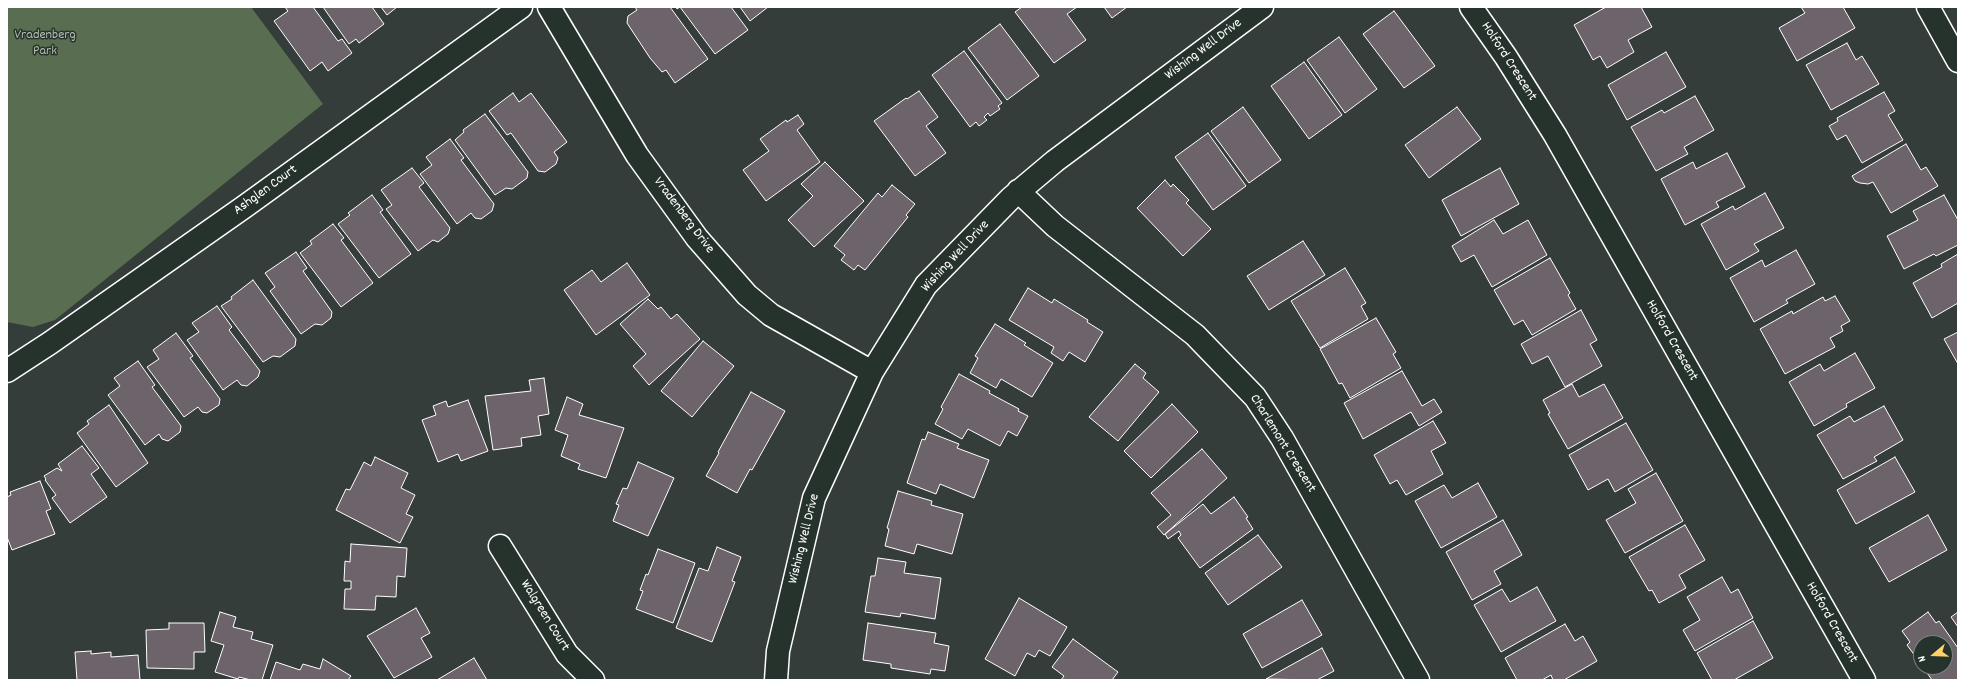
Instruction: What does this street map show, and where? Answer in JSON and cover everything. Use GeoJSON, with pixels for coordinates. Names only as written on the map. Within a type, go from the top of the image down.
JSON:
{"type":"FeatureCollection","features":[{"type":"Feature","properties":{"kind":"street","name":"Ashglen Court"},"geometry":{"type":"LineString","coordinates":[[7,370],[50,343],[244,207],[521,7]]}},
{"type":"Feature","properties":{"kind":"street","name":"Vradenberg Drive"},"geometry":{"type":"LineString","coordinates":[[549,7],[637,155],[697,238],[747,295],[772,315],[872,372]]}},
{"type":"Feature","properties":{"kind":"street","name":"Wishing Well Drive"},"geometry":{"type":"LineString","coordinates":[[776,680],[778,651],[814,498],[872,372],[926,286],[1018,191],[1055,161],[1262,7]]}},
{"type":"Feature","properties":{"kind":"street","name":"Holford Crescent"},"geometry":{"type":"LineString","coordinates":[[1471,7],[1506,57],[1555,135],[1864,680]]}},
{"type":"Feature","properties":{"kind":"street"},"geometry":{"type":"LineString","coordinates":[[1928,7],[1958,61]]}},
{"type":"Feature","properties":{"kind":"street","name":"Charlemont Crescent"},"geometry":{"type":"LineString","coordinates":[[1018,191],[1054,226],[1195,335],[1255,397],[1282,438],[1418,680]]}},
{"type":"Feature","properties":{"kind":"street","name":"Walgreen Court"},"geometry":{"type":"LineString","coordinates":[[500,546],[567,654],[594,680]]}},
{"type":"Feature","properties":{"kind":"green space","name":"Vradenberg Park"},"geometry":{"type":"Polygon","coordinates":[[[7,7],[251,7],[323,104],[55,320],[33,327],[7,322],[7,7]]]}},
{"type":"Feature","properties":{"kind":"building"},"geometry":{"type":"Polygon","coordinates":[[[285,7],[313,7],[338,41],[342,39],[352,53],[328,71],[322,62],[310,71],[274,21],[288,11],[285,7]]]}},
{"type":"Feature","properties":{"kind":"building"},"geometry":{"type":"Polygon","coordinates":[[[323,7],[372,7],[384,24],[359,43],[356,39],[349,44],[323,7]]]}},
{"type":"Feature","properties":{"kind":"building"},"geometry":{"type":"Polygon","coordinates":[[[381,7],[397,7],[387,15],[381,7]]]}},
{"type":"Feature","properties":{"kind":"building"},"geometry":{"type":"Polygon","coordinates":[[[635,7],[670,7],[708,59],[675,83],[666,70],[662,72],[650,58],[627,23],[628,16],[637,10],[635,7]]]}},
{"type":"Feature","properties":{"kind":"building"},"geometry":{"type":"Polygon","coordinates":[[[680,7],[731,7],[748,30],[715,54],[680,7]]]}},
{"type":"Feature","properties":{"kind":"building"},"geometry":{"type":"Polygon","coordinates":[[[740,7],[768,7],[750,21],[740,7]]]}},
{"type":"Feature","properties":{"kind":"building"},"geometry":{"type":"Polygon","coordinates":[[[1022,7],[1077,7],[1067,14],[1086,40],[1054,63],[1015,12],[1022,7]]]}},
{"type":"Feature","properties":{"kind":"building"},"geometry":{"type":"Polygon","coordinates":[[[1104,7],[1127,7],[1112,18],[1104,7]]]}},
{"type":"Feature","properties":{"kind":"building"},"geometry":{"type":"Polygon","coordinates":[[[1606,7],[1641,7],[1652,27],[1628,40],[1634,52],[1607,68],[1600,56],[1593,60],[1574,25],[1606,7]]]}},
{"type":"Feature","properties":{"kind":"building"},"geometry":{"type":"Polygon","coordinates":[[[1801,7],[1843,7],[1855,28],[1797,61],[1779,28],[1805,13],[1801,7]]]}},
{"type":"Feature","properties":{"kind":"building"},"geometry":{"type":"Polygon","coordinates":[[[1394,11],[1435,66],[1404,88],[1363,34],[1394,11]]]}},
{"type":"Feature","properties":{"kind":"building"},"geometry":{"type":"Polygon","coordinates":[[[1000,24],[1039,76],[1007,100],[968,48],[1000,24]]]}},
{"type":"Feature","properties":{"kind":"building"},"geometry":{"type":"Polygon","coordinates":[[[1339,37],[1377,89],[1345,113],[1307,60],[1339,37]]]}},
{"type":"Feature","properties":{"kind":"building"},"geometry":{"type":"Polygon","coordinates":[[[1847,43],[1856,60],[1862,56],[1879,84],[1831,110],[1806,65],[1847,43]]]}},
{"type":"Feature","properties":{"kind":"building"},"geometry":{"type":"Polygon","coordinates":[[[964,51],[1002,103],[998,106],[1000,109],[990,116],[988,113],[984,117],[987,120],[979,126],[976,122],[970,127],[932,75],[964,51]]]}},
{"type":"Feature","properties":{"kind":"building"},"geometry":{"type":"Polygon","coordinates":[[[1666,52],[1686,87],[1627,120],[1608,85],[1666,52]]]}},
{"type":"Feature","properties":{"kind":"building"},"geometry":{"type":"Polygon","coordinates":[[[1304,62],[1342,115],[1309,139],[1271,86],[1304,62]]]}},
{"type":"Feature","properties":{"kind":"building"},"geometry":{"type":"Polygon","coordinates":[[[919,91],[938,117],[926,126],[946,153],[915,176],[874,121],[906,98],[907,99],[919,91]]]}},
{"type":"Feature","properties":{"kind":"building"},"geometry":{"type":"Polygon","coordinates":[[[1884,92],[1895,111],[1888,115],[1903,140],[1862,163],[1846,135],[1837,140],[1829,126],[1838,121],[1837,118],[1884,92]]]}},
{"type":"Feature","properties":{"kind":"building"},"geometry":{"type":"Polygon","coordinates":[[[513,93],[519,102],[531,93],[567,142],[554,152],[558,158],[556,164],[545,172],[538,171],[511,133],[507,135],[489,111],[513,93]]]}},
{"type":"Feature","properties":{"kind":"building"},"geometry":{"type":"Polygon","coordinates":[[[1695,96],[1714,130],[1684,147],[1688,154],[1656,171],[1631,127],[1662,110],[1664,113],[1695,96]]]}},
{"type":"Feature","properties":{"kind":"building"},"geometry":{"type":"Polygon","coordinates":[[[1243,107],[1281,160],[1249,183],[1211,131],[1243,107]]]}},
{"type":"Feature","properties":{"kind":"building"},"geometry":{"type":"Polygon","coordinates":[[[1457,107],[1481,139],[1429,178],[1405,145],[1457,107]]]}},
{"type":"Feature","properties":{"kind":"building"},"geometry":{"type":"Polygon","coordinates":[[[485,114],[528,172],[527,178],[512,189],[506,188],[495,195],[455,140],[464,132],[463,130],[485,114]]]}},
{"type":"Feature","properties":{"kind":"building"},"geometry":{"type":"Polygon","coordinates":[[[798,115],[804,124],[797,130],[820,162],[766,201],[743,170],[769,151],[760,139],[786,120],[787,122],[798,115]]]}},
{"type":"Feature","properties":{"kind":"building"},"geometry":{"type":"Polygon","coordinates":[[[1208,133],[1246,186],[1213,210],[1175,157],[1208,133]]]}},
{"type":"Feature","properties":{"kind":"building"},"geometry":{"type":"Polygon","coordinates":[[[450,139],[464,158],[461,160],[494,204],[492,211],[481,219],[475,218],[471,213],[457,224],[420,174],[432,165],[426,157],[450,139]]]}},
{"type":"Feature","properties":{"kind":"building"},"geometry":{"type":"Polygon","coordinates":[[[1906,144],[1921,170],[1926,167],[1938,186],[1891,213],[1873,182],[1868,184],[1860,183],[1855,181],[1852,176],[1906,144]]]}},
{"type":"Feature","properties":{"kind":"building"},"geometry":{"type":"Polygon","coordinates":[[[1727,153],[1745,187],[1716,202],[1719,207],[1685,225],[1661,179],[1693,162],[1696,169],[1727,153]]]}},
{"type":"Feature","properties":{"kind":"building"},"geometry":{"type":"Polygon","coordinates":[[[825,162],[864,201],[814,247],[788,220],[813,196],[801,184],[825,162]]]}},
{"type":"Feature","properties":{"kind":"building"},"geometry":{"type":"Polygon","coordinates":[[[412,168],[424,183],[419,187],[450,228],[448,234],[438,242],[433,240],[418,251],[386,209],[392,205],[381,190],[412,168]]]}},
{"type":"Feature","properties":{"kind":"building"},"geometry":{"type":"Polygon","coordinates":[[[1500,168],[1519,204],[1461,236],[1442,200],[1500,168]]]}},
{"type":"Feature","properties":{"kind":"building"},"geometry":{"type":"Polygon","coordinates":[[[1165,180],[1171,187],[1173,184],[1189,200],[1186,203],[1211,229],[1183,256],[1137,208],[1165,180]]]}},
{"type":"Feature","properties":{"kind":"building"},"geometry":{"type":"Polygon","coordinates":[[[892,185],[915,204],[906,215],[908,217],[865,270],[858,265],[854,270],[841,260],[845,255],[834,246],[878,193],[882,197],[892,185]]]}},
{"type":"Feature","properties":{"kind":"building"},"geometry":{"type":"Polygon","coordinates":[[[1765,193],[1784,228],[1754,244],[1759,251],[1726,270],[1701,224],[1733,206],[1735,210],[1765,193]]]}},
{"type":"Feature","properties":{"kind":"building"},"geometry":{"type":"Polygon","coordinates":[[[372,195],[383,210],[380,212],[411,254],[379,278],[338,224],[350,215],[348,213],[372,195]]]}},
{"type":"Feature","properties":{"kind":"building"},"geometry":{"type":"Polygon","coordinates":[[[1944,195],[1958,220],[1958,245],[1936,256],[1934,254],[1904,269],[1887,236],[1918,220],[1913,211],[1944,195]]]}},
{"type":"Feature","properties":{"kind":"building"},"geometry":{"type":"Polygon","coordinates":[[[1494,220],[1503,234],[1528,220],[1547,255],[1492,287],[1474,255],[1461,262],[1452,246],[1494,220]]]}},
{"type":"Feature","properties":{"kind":"building"},"geometry":{"type":"Polygon","coordinates":[[[333,224],[344,238],[341,240],[373,283],[341,307],[300,253],[312,244],[310,241],[333,224]]]}},
{"type":"Feature","properties":{"kind":"building"},"geometry":{"type":"Polygon","coordinates":[[[1303,241],[1325,275],[1269,310],[1247,276],[1303,241]]]}},
{"type":"Feature","properties":{"kind":"building"},"geometry":{"type":"Polygon","coordinates":[[[1796,250],[1815,284],[1786,300],[1788,303],[1754,322],[1730,278],[1762,260],[1765,267],[1796,250]]]}},
{"type":"Feature","properties":{"kind":"building"},"geometry":{"type":"Polygon","coordinates":[[[296,252],[307,268],[303,271],[332,312],[331,318],[322,325],[315,324],[301,334],[270,291],[275,287],[265,273],[296,252]]]}},
{"type":"Feature","properties":{"kind":"building"},"geometry":{"type":"Polygon","coordinates":[[[1958,254],[1958,303],[1932,318],[1913,283],[1942,267],[1941,264],[1958,254]]]}},
{"type":"Feature","properties":{"kind":"building"},"geometry":{"type":"Polygon","coordinates":[[[1550,258],[1570,293],[1568,295],[1576,309],[1532,335],[1523,320],[1514,325],[1494,290],[1550,258]]]}},
{"type":"Feature","properties":{"kind":"building"},"geometry":{"type":"Polygon","coordinates":[[[627,263],[650,295],[596,335],[564,290],[592,270],[601,282],[627,263]]]}},
{"type":"Feature","properties":{"kind":"building"},"geometry":{"type":"Polygon","coordinates":[[[1345,268],[1366,303],[1361,306],[1368,319],[1320,348],[1291,301],[1345,268]]]}},
{"type":"Feature","properties":{"kind":"building"},"geometry":{"type":"Polygon","coordinates":[[[253,280],[296,339],[295,346],[280,357],[273,356],[263,362],[221,306],[232,299],[231,297],[253,280]]]}},
{"type":"Feature","properties":{"kind":"building"},"geometry":{"type":"Polygon","coordinates":[[[1028,288],[1052,303],[1054,299],[1088,320],[1087,322],[1103,332],[1085,362],[1069,352],[1063,361],[1051,353],[1054,347],[1009,320],[1028,288]]]}},
{"type":"Feature","properties":{"kind":"building"},"geometry":{"type":"Polygon","coordinates":[[[1835,296],[1850,321],[1841,326],[1843,331],[1830,338],[1835,347],[1785,374],[1760,329],[1792,311],[1793,314],[1823,297],[1825,301],[1835,296]]]}},
{"type":"Feature","properties":{"kind":"building"},"geometry":{"type":"Polygon","coordinates":[[[648,299],[658,309],[661,307],[671,319],[677,314],[700,339],[649,385],[633,366],[646,354],[620,324],[648,299]]]}},
{"type":"Feature","properties":{"kind":"building"},"geometry":{"type":"Polygon","coordinates":[[[217,306],[232,327],[229,330],[260,371],[258,377],[247,386],[241,385],[237,380],[223,390],[187,340],[199,332],[192,323],[217,306]]]}},
{"type":"Feature","properties":{"kind":"building"},"geometry":{"type":"Polygon","coordinates":[[[1581,310],[1597,340],[1590,344],[1602,366],[1565,387],[1548,356],[1532,364],[1521,344],[1581,310]]]}},
{"type":"Feature","properties":{"kind":"building"},"geometry":{"type":"Polygon","coordinates":[[[1376,318],[1396,352],[1393,354],[1401,368],[1350,398],[1342,383],[1339,384],[1320,349],[1376,318]]]}},
{"type":"Feature","properties":{"kind":"building"},"geometry":{"type":"Polygon","coordinates":[[[995,324],[1026,343],[1024,345],[1053,363],[1032,397],[1001,379],[996,388],[970,373],[978,358],[975,356],[995,324]]]}},
{"type":"Feature","properties":{"kind":"building"},"geometry":{"type":"Polygon","coordinates":[[[1958,332],[1958,364],[1944,339],[1958,332]]]}},
{"type":"Feature","properties":{"kind":"building"},"geometry":{"type":"Polygon","coordinates":[[[176,333],[193,356],[190,358],[220,399],[219,405],[207,413],[202,412],[198,407],[184,417],[147,367],[159,359],[153,350],[176,333]]]}},
{"type":"Feature","properties":{"kind":"building"},"geometry":{"type":"Polygon","coordinates":[[[703,341],[734,366],[692,417],[661,391],[703,341]]]}},
{"type":"Feature","properties":{"kind":"building"},"geometry":{"type":"Polygon","coordinates":[[[1855,353],[1875,388],[1846,404],[1847,407],[1814,426],[1789,382],[1820,364],[1824,371],[1855,353]]]}},
{"type":"Feature","properties":{"kind":"building"},"geometry":{"type":"Polygon","coordinates":[[[138,361],[155,385],[152,387],[181,426],[180,432],[168,441],[162,439],[159,434],[145,445],[108,395],[120,386],[114,378],[138,361]]]}},
{"type":"Feature","properties":{"kind":"building"},"geometry":{"type":"Polygon","coordinates":[[[1135,364],[1146,373],[1143,378],[1159,392],[1118,441],[1089,417],[1135,364]]]}},
{"type":"Feature","properties":{"kind":"building"},"geometry":{"type":"Polygon","coordinates":[[[1402,371],[1422,406],[1434,399],[1442,412],[1419,426],[1411,412],[1363,439],[1344,403],[1402,371]]]}},
{"type":"Feature","properties":{"kind":"building"},"geometry":{"type":"Polygon","coordinates":[[[959,374],[990,391],[989,393],[1019,409],[1018,411],[1028,416],[1017,436],[1008,431],[1000,446],[968,429],[962,439],[935,424],[943,409],[941,407],[959,374]]]}},
{"type":"Feature","properties":{"kind":"building"},"geometry":{"type":"Polygon","coordinates":[[[544,378],[549,414],[538,416],[541,435],[521,438],[522,446],[493,450],[485,396],[531,391],[529,380],[544,378]]]}},
{"type":"Feature","properties":{"kind":"building"},"geometry":{"type":"Polygon","coordinates":[[[1572,384],[1579,397],[1604,384],[1623,418],[1568,449],[1548,414],[1550,413],[1543,400],[1572,384]]]}},
{"type":"Feature","properties":{"kind":"building"},"geometry":{"type":"Polygon","coordinates":[[[751,392],[785,411],[752,470],[750,469],[737,493],[706,476],[751,392]]]}},
{"type":"Feature","properties":{"kind":"building"},"geometry":{"type":"Polygon","coordinates":[[[567,397],[583,404],[579,415],[624,428],[606,478],[578,469],[580,464],[561,456],[568,435],[555,430],[567,397]]]}},
{"type":"Feature","properties":{"kind":"building"},"geometry":{"type":"Polygon","coordinates":[[[468,400],[488,451],[461,461],[458,454],[438,462],[422,420],[436,415],[433,406],[446,401],[448,407],[468,400]]]}},
{"type":"Feature","properties":{"kind":"building"},"geometry":{"type":"Polygon","coordinates":[[[1172,404],[1198,432],[1151,478],[1124,451],[1172,404]]]}},
{"type":"Feature","properties":{"kind":"building"},"geometry":{"type":"Polygon","coordinates":[[[109,405],[148,463],[116,487],[77,433],[89,424],[87,421],[109,405]]]}},
{"type":"Feature","properties":{"kind":"building"},"geometry":{"type":"Polygon","coordinates":[[[1884,406],[1903,440],[1874,457],[1877,461],[1843,479],[1817,435],[1850,416],[1854,422],[1884,406]]]}},
{"type":"Feature","properties":{"kind":"building"},"geometry":{"type":"Polygon","coordinates":[[[1433,421],[1446,443],[1431,451],[1443,474],[1406,495],[1397,480],[1390,484],[1374,455],[1433,421]]]}},
{"type":"Feature","properties":{"kind":"building"},"geometry":{"type":"Polygon","coordinates":[[[1626,423],[1653,470],[1615,492],[1608,479],[1588,490],[1569,455],[1626,423]]]}},
{"type":"Feature","properties":{"kind":"building"},"geometry":{"type":"Polygon","coordinates":[[[928,432],[959,444],[957,448],[989,460],[974,498],[940,484],[936,494],[907,483],[922,439],[925,440],[928,432]]]}},
{"type":"Feature","properties":{"kind":"building"},"geometry":{"type":"Polygon","coordinates":[[[82,446],[99,468],[91,474],[107,497],[70,523],[52,498],[56,495],[45,480],[46,479],[44,476],[57,468],[62,471],[58,464],[82,446]]]}},
{"type":"Feature","properties":{"kind":"building"},"geometry":{"type":"Polygon","coordinates":[[[1202,449],[1227,478],[1164,535],[1157,527],[1171,515],[1151,493],[1202,449]]]}},
{"type":"Feature","properties":{"kind":"building"},"geometry":{"type":"Polygon","coordinates":[[[375,457],[408,473],[401,488],[415,495],[406,514],[413,517],[400,543],[336,510],[346,489],[350,490],[364,462],[371,466],[375,457]]]}},
{"type":"Feature","properties":{"kind":"building"},"geometry":{"type":"Polygon","coordinates":[[[1895,457],[1915,492],[1856,524],[1837,490],[1895,457]]]}},
{"type":"Feature","properties":{"kind":"building"},"geometry":{"type":"Polygon","coordinates":[[[638,462],[674,478],[648,536],[613,521],[619,505],[616,504],[623,488],[627,489],[638,462]]]}},
{"type":"Feature","properties":{"kind":"building"},"geometry":{"type":"Polygon","coordinates":[[[1656,473],[1683,521],[1625,553],[1606,520],[1636,503],[1628,489],[1656,473]]]}},
{"type":"Feature","properties":{"kind":"building"},"geometry":{"type":"Polygon","coordinates":[[[40,481],[51,509],[46,511],[55,534],[12,550],[7,537],[7,497],[11,495],[10,492],[40,481]]]}},
{"type":"Feature","properties":{"kind":"building"},"geometry":{"type":"Polygon","coordinates":[[[1478,483],[1497,517],[1441,548],[1415,501],[1444,485],[1452,498],[1478,483]]]}},
{"type":"Feature","properties":{"kind":"building"},"geometry":{"type":"Polygon","coordinates":[[[898,491],[932,501],[931,505],[963,514],[952,554],[917,544],[914,554],[885,546],[889,529],[887,528],[898,491]]]}},
{"type":"Feature","properties":{"kind":"building"},"geometry":{"type":"Polygon","coordinates":[[[1234,497],[1248,517],[1246,518],[1253,529],[1200,568],[1178,538],[1181,535],[1179,531],[1168,539],[1165,534],[1203,504],[1211,514],[1234,497]]]}},
{"type":"Feature","properties":{"kind":"building"},"geometry":{"type":"Polygon","coordinates":[[[1928,515],[1947,550],[1889,582],[1869,548],[1928,515]]]}},
{"type":"Feature","properties":{"kind":"building"},"geometry":{"type":"Polygon","coordinates":[[[1503,520],[1522,555],[1494,571],[1501,584],[1472,600],[1446,552],[1503,520]]]}},
{"type":"Feature","properties":{"kind":"building"},"geometry":{"type":"Polygon","coordinates":[[[1685,525],[1705,560],[1679,575],[1686,588],[1659,603],[1652,590],[1649,591],[1629,557],[1685,525]]]}},
{"type":"Feature","properties":{"kind":"building"},"geometry":{"type":"Polygon","coordinates":[[[1258,535],[1282,567],[1228,605],[1205,573],[1258,535]]]}},
{"type":"Feature","properties":{"kind":"building"},"geometry":{"type":"Polygon","coordinates":[[[351,544],[407,548],[405,577],[397,576],[396,597],[376,596],[375,610],[344,609],[345,589],[351,589],[351,581],[344,581],[345,561],[350,562],[351,544]]]}},
{"type":"Feature","properties":{"kind":"building"},"geometry":{"type":"Polygon","coordinates":[[[717,547],[741,557],[732,581],[735,582],[712,642],[676,628],[699,568],[708,571],[717,547]]]}},
{"type":"Feature","properties":{"kind":"building"},"geometry":{"type":"Polygon","coordinates":[[[658,549],[695,563],[673,623],[636,609],[643,591],[640,590],[646,574],[648,575],[658,549]]]}},
{"type":"Feature","properties":{"kind":"building"},"geometry":{"type":"Polygon","coordinates":[[[878,558],[906,562],[904,573],[941,578],[935,619],[901,613],[900,617],[865,612],[871,576],[875,576],[878,558]]]}},
{"type":"Feature","properties":{"kind":"building"},"geometry":{"type":"Polygon","coordinates":[[[1722,577],[1731,593],[1738,589],[1753,618],[1695,651],[1683,630],[1700,620],[1687,597],[1722,577]]]}},
{"type":"Feature","properties":{"kind":"building"},"geometry":{"type":"Polygon","coordinates":[[[1537,587],[1556,621],[1501,652],[1474,605],[1502,589],[1510,602],[1537,587]]]}},
{"type":"Feature","properties":{"kind":"building"},"geometry":{"type":"Polygon","coordinates":[[[1019,598],[1067,627],[1050,656],[1039,650],[1035,657],[1027,653],[1015,676],[985,659],[1019,598]]]}},
{"type":"Feature","properties":{"kind":"building"},"geometry":{"type":"Polygon","coordinates":[[[1302,600],[1322,635],[1262,668],[1243,634],[1302,600]]]}},
{"type":"Feature","properties":{"kind":"building"},"geometry":{"type":"Polygon","coordinates":[[[416,608],[430,633],[421,638],[432,657],[394,678],[367,636],[416,608]]]}},
{"type":"Feature","properties":{"kind":"building"},"geometry":{"type":"Polygon","coordinates":[[[220,612],[236,617],[233,627],[253,632],[251,639],[273,645],[262,680],[251,680],[239,677],[238,679],[215,672],[224,645],[211,641],[220,612]]]}},
{"type":"Feature","properties":{"kind":"building"},"geometry":{"type":"Polygon","coordinates":[[[1928,612],[1936,623],[1939,621],[1949,635],[1913,635],[1913,653],[1907,645],[1910,642],[1902,631],[1928,612]]]}},
{"type":"Feature","properties":{"kind":"building"},"geometry":{"type":"Polygon","coordinates":[[[1958,612],[1958,627],[1951,617],[1958,612]]]}},
{"type":"Feature","properties":{"kind":"building"},"geometry":{"type":"Polygon","coordinates":[[[1753,621],[1773,658],[1734,680],[1712,680],[1697,653],[1753,621]]]}},
{"type":"Feature","properties":{"kind":"building"},"geometry":{"type":"Polygon","coordinates":[[[169,623],[204,623],[205,652],[194,652],[194,669],[147,668],[146,630],[169,629],[169,623]]]}},
{"type":"Feature","properties":{"kind":"building"},"geometry":{"type":"Polygon","coordinates":[[[868,623],[936,633],[934,643],[949,646],[945,671],[931,669],[930,674],[891,668],[891,664],[863,660],[868,623]]]}},
{"type":"Feature","properties":{"kind":"building"},"geometry":{"type":"Polygon","coordinates":[[[1565,624],[1575,641],[1583,636],[1597,661],[1564,680],[1553,680],[1551,675],[1542,680],[1517,680],[1505,658],[1565,624]]]}},
{"type":"Feature","properties":{"kind":"building"},"geometry":{"type":"Polygon","coordinates":[[[1073,639],[1118,672],[1112,680],[1061,680],[1064,676],[1052,667],[1073,639]]]}},
{"type":"Feature","properties":{"kind":"building"},"geometry":{"type":"Polygon","coordinates":[[[1953,641],[1958,648],[1958,680],[1932,680],[1929,675],[1953,675],[1953,641]]]}},
{"type":"Feature","properties":{"kind":"building"},"geometry":{"type":"Polygon","coordinates":[[[1322,648],[1334,671],[1317,680],[1266,679],[1322,648]]]}},
{"type":"Feature","properties":{"kind":"building"},"geometry":{"type":"Polygon","coordinates":[[[91,651],[91,654],[111,652],[111,657],[138,655],[140,680],[77,680],[75,652],[91,651]]]}},
{"type":"Feature","properties":{"kind":"building"},"geometry":{"type":"Polygon","coordinates":[[[474,658],[487,680],[437,680],[474,658]]]}},
{"type":"Feature","properties":{"kind":"building"},"geometry":{"type":"Polygon","coordinates":[[[323,659],[351,676],[348,680],[270,680],[276,662],[300,670],[303,664],[320,669],[323,659]]]}}]}
